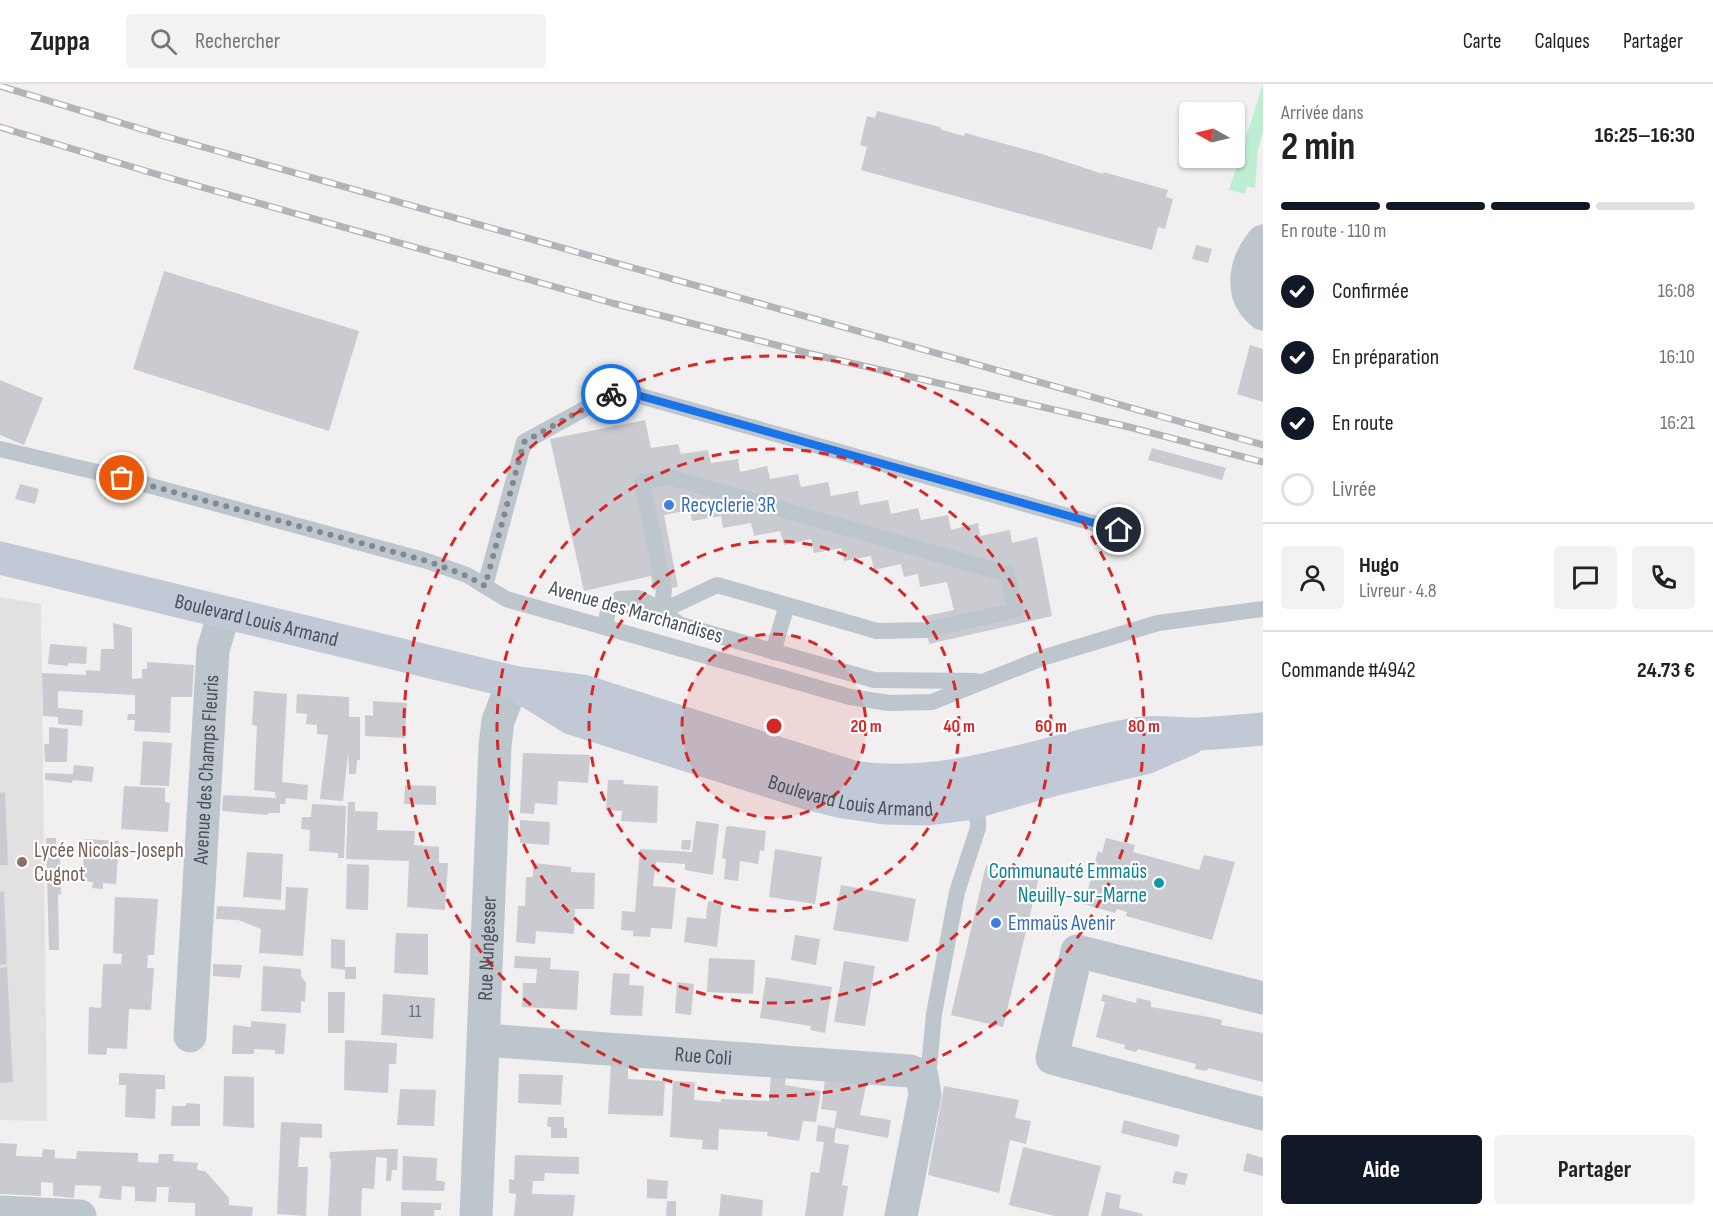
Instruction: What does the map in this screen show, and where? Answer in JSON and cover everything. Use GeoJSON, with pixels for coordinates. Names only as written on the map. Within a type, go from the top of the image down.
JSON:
{"type":"FeatureCollection","features":[{"type":"Feature","properties":{"kind":"main road","name":"Boulevard Louis Armand"},"geometry":{"type":"LineString","coordinates":[[0,558],[513,682],[583,691],[853,777],[874,780],[915,781],[960,776],[1139,733],[1199,734],[1263,729]]}},
{"type":"Feature","properties":{"kind":"main road","name":"Boulevard Louis Armand"},"geometry":{"type":"LineString","coordinates":[[513,682],[571,718],[810,794],[843,802],[885,808],[928,809],[967,804],[1052,780],[1145,758],[1199,734]]}},
{"type":"Feature","properties":{"kind":"street"},"geometry":{"type":"LineString","coordinates":[[1263,241],[1253,254],[1246,273],[1247,292],[1255,308],[1263,314]]}},
{"type":"Feature","properties":{"kind":"street","name":"Avenue des Champs Fleuris"},"geometry":{"type":"LineString","coordinates":[[190,1036],[213,650],[224,613]]}},
{"type":"Feature","properties":{"kind":"street","name":"Rue Nungesser"},"geometry":{"type":"LineString","coordinates":[[476,1216],[495,746],[498,721],[513,682]]}},
{"type":"Feature","properties":{"kind":"street"},"geometry":{"type":"LineString","coordinates":[[1263,998],[1077,951],[1052,1058],[1263,1114]]}},
{"type":"Feature","properties":{"kind":"street","name":"Rue Coli"},"geometry":{"type":"LineString","coordinates":[[484,1040],[910,1071],[922,1076]]}},
{"type":"Feature","properties":{"kind":"street"},"geometry":{"type":"LineString","coordinates":[[901,1216],[925,1095],[922,1076]]}},
{"type":"Feature","properties":{"kind":"street"},"geometry":{"type":"LineString","coordinates":[[0,1212],[80,1216]]}},
{"type":"Feature","properties":{"kind":"lane"},"geometry":{"type":"LineString","coordinates":[[485,586],[524,442],[619,390],[1119,530]]}},
{"type":"Feature","properties":{"kind":"lane","name":"Avenue des Marchandises"},"geometry":{"type":"LineString","coordinates":[[0,449],[122,478],[427,561],[467,576],[506,598],[849,697],[879,702],[933,702],[1045,657],[1158,623],[1263,609]]}},
{"type":"Feature","properties":{"kind":"lane"},"geometry":{"type":"LineString","coordinates":[[669,477],[1007,574],[1016,610],[927,630],[877,631],[717,585],[662,611],[663,588],[642,482],[669,477]]}},
{"type":"Feature","properties":{"kind":"lane"},"geometry":{"type":"LineString","coordinates":[[605,626],[608,611],[620,599],[638,598],[681,625],[874,680],[986,681]]}},
{"type":"Feature","properties":{"kind":"lane"},"geometry":{"type":"LineString","coordinates":[[773,652],[787,605]]}},
{"type":"Feature","properties":{"kind":"lane"},"geometry":{"type":"LineString","coordinates":[[922,1076],[930,1057],[935,1004],[957,892],[978,828],[978,819],[967,804]]}},
{"type":"Feature","properties":{"kind":"shaded area","name":"Lycée Nicolas-Joseph Cugnot"},"geometry":{"type":"Polygon","coordinates":[[[0,597],[41,604],[47,1121],[0,1120],[0,597]]]}},
{"type":"Feature","properties":{"kind":"green space"},"geometry":{"type":"Polygon","coordinates":[[[1263,84],[1263,132],[1258,150],[1255,188],[1247,186],[1245,194],[1229,190],[1236,168],[1245,168],[1245,140],[1263,84]]]}},
{"type":"Feature","properties":{"kind":"building"},"geometry":{"type":"Polygon","coordinates":[[[877,111],[940,127],[942,130],[964,136],[965,133],[1103,174],[1103,172],[1168,190],[1166,197],[1173,199],[1165,229],[1158,227],[1152,250],[861,170],[867,147],[860,145],[867,116],[875,118],[877,111]]]}},
{"type":"Feature","properties":{"kind":"building"},"geometry":{"type":"Polygon","coordinates":[[[1196,245],[1212,249],[1208,263],[1192,259],[1196,245]]]}},
{"type":"Feature","properties":{"kind":"building"},"geometry":{"type":"Polygon","coordinates":[[[164,271],[359,331],[329,431],[133,369],[164,271]]]}},
{"type":"Feature","properties":{"kind":"building"},"geometry":{"type":"Polygon","coordinates":[[[1250,345],[1263,349],[1263,402],[1237,394],[1250,345]]]}},
{"type":"Feature","properties":{"kind":"building"},"geometry":{"type":"Polygon","coordinates":[[[0,380],[43,398],[24,445],[0,435],[0,380]]]}},
{"type":"Feature","properties":{"kind":"building"},"geometry":{"type":"Polygon","coordinates":[[[645,420],[651,448],[678,444],[681,454],[708,450],[711,463],[738,459],[740,472],[767,466],[770,479],[798,474],[801,487],[828,482],[831,496],[858,491],[860,505],[888,500],[891,514],[918,508],[921,520],[948,515],[951,530],[978,523],[980,536],[1010,530],[1012,543],[1037,537],[1052,616],[929,644],[925,616],[954,610],[947,582],[920,587],[918,574],[904,577],[901,564],[874,570],[871,556],[844,561],[841,548],[814,553],[811,539],[784,545],[780,531],[754,536],[751,523],[723,528],[721,516],[692,521],[690,510],[664,515],[678,587],[653,590],[651,576],[584,591],[550,439],[645,420]]]}},
{"type":"Feature","properties":{"kind":"building"},"geometry":{"type":"Polygon","coordinates":[[[1152,448],[1226,468],[1222,480],[1148,460],[1152,448]]]}},
{"type":"Feature","properties":{"kind":"building"},"geometry":{"type":"Polygon","coordinates":[[[20,484],[39,489],[35,504],[15,499],[20,484]]]}},
{"type":"Feature","properties":{"kind":"building"},"geometry":{"type":"Polygon","coordinates":[[[113,623],[132,628],[132,679],[142,678],[142,669],[147,669],[147,662],[194,665],[192,697],[171,697],[170,733],[134,731],[135,720],[127,720],[128,714],[135,714],[135,695],[58,691],[58,708],[83,710],[82,726],[58,724],[58,717],[43,716],[42,673],[86,675],[86,670],[100,671],[101,649],[114,649],[113,623]]]}},
{"type":"Feature","properties":{"kind":"building"},"geometry":{"type":"Polygon","coordinates":[[[50,644],[87,647],[86,664],[68,663],[68,666],[48,664],[50,644]]]}},
{"type":"Feature","properties":{"kind":"building"},"geometry":{"type":"Polygon","coordinates":[[[254,691],[287,694],[282,782],[308,785],[307,800],[286,798],[285,804],[280,804],[280,813],[268,813],[268,815],[222,811],[223,795],[276,798],[275,792],[254,790],[257,726],[252,725],[254,691]]]}},
{"type":"Feature","properties":{"kind":"building"},"geometry":{"type":"Polygon","coordinates":[[[297,694],[349,697],[349,717],[360,717],[360,760],[357,760],[356,774],[349,774],[348,752],[343,801],[320,799],[328,735],[317,734],[317,725],[306,724],[307,714],[296,713],[297,694]]]}},
{"type":"Feature","properties":{"kind":"building"},"geometry":{"type":"Polygon","coordinates":[[[373,701],[407,703],[405,738],[365,736],[365,715],[373,716],[373,701]]]}},
{"type":"Feature","properties":{"kind":"building"},"geometry":{"type":"Polygon","coordinates":[[[49,727],[68,729],[67,762],[45,762],[44,744],[49,744],[49,727]]]}},
{"type":"Feature","properties":{"kind":"building"},"geometry":{"type":"Polygon","coordinates":[[[143,741],[172,743],[169,786],[140,785],[143,741]]]}},
{"type":"Feature","properties":{"kind":"building"},"geometry":{"type":"Polygon","coordinates":[[[523,753],[590,755],[588,783],[558,781],[557,805],[535,803],[534,814],[520,813],[523,753]]]}},
{"type":"Feature","properties":{"kind":"building"},"geometry":{"type":"Polygon","coordinates":[[[74,765],[94,767],[92,782],[73,780],[72,783],[45,780],[45,773],[73,774],[74,765]]]}},
{"type":"Feature","properties":{"kind":"building"},"geometry":{"type":"Polygon","coordinates":[[[608,780],[624,780],[623,784],[658,786],[657,823],[621,821],[622,811],[606,810],[608,780]]]}},
{"type":"Feature","properties":{"kind":"building"},"geometry":{"type":"Polygon","coordinates":[[[405,785],[436,786],[436,805],[404,804],[405,785]]]}},
{"type":"Feature","properties":{"kind":"building"},"geometry":{"type":"Polygon","coordinates":[[[124,786],[165,788],[165,802],[170,803],[168,832],[121,829],[124,786]]]}},
{"type":"Feature","properties":{"kind":"building"},"geometry":{"type":"Polygon","coordinates":[[[5,792],[8,865],[0,865],[0,793],[5,792]]]}},
{"type":"Feature","properties":{"kind":"building"},"geometry":{"type":"Polygon","coordinates":[[[348,802],[355,802],[355,811],[378,812],[377,830],[415,831],[414,845],[439,847],[439,863],[448,863],[445,910],[407,907],[409,861],[346,859],[348,802]]]}},
{"type":"Feature","properties":{"kind":"building"},"geometry":{"type":"Polygon","coordinates":[[[312,804],[346,806],[344,858],[338,858],[338,853],[309,851],[310,830],[301,829],[302,817],[311,817],[312,804]]]}},
{"type":"Feature","properties":{"kind":"building"},"geometry":{"type":"Polygon","coordinates":[[[520,820],[550,822],[549,845],[520,843],[520,820]]]}},
{"type":"Feature","properties":{"kind":"building"},"geometry":{"type":"Polygon","coordinates":[[[696,821],[719,824],[713,875],[685,870],[685,864],[656,862],[653,886],[676,888],[672,929],[651,928],[650,937],[633,936],[633,931],[621,930],[622,911],[635,912],[640,849],[692,852],[696,821]]]}},
{"type":"Feature","properties":{"kind":"building"},"geometry":{"type":"Polygon","coordinates":[[[726,827],[766,831],[764,851],[760,850],[758,864],[740,861],[738,881],[724,879],[726,859],[722,858],[726,827]]]}},
{"type":"Feature","properties":{"kind":"building"},"geometry":{"type":"Polygon","coordinates":[[[46,838],[56,838],[56,858],[60,858],[59,950],[49,950],[46,838]]]}},
{"type":"Feature","properties":{"kind":"building","name":"Communauté Emmaüs Neuilly-sur-Marne"},"geometry":{"type":"Polygon","coordinates":[[[1106,838],[1135,845],[1133,852],[1199,870],[1204,855],[1235,862],[1212,940],[1126,916],[1127,912],[1117,909],[1115,913],[1083,904],[1088,903],[1090,898],[1086,897],[1098,851],[1102,853],[1106,838]]]}},
{"type":"Feature","properties":{"kind":"building"},"geometry":{"type":"Polygon","coordinates":[[[85,839],[119,841],[116,884],[103,883],[103,889],[92,888],[93,882],[82,881],[85,839]]]}},
{"type":"Feature","properties":{"kind":"building"},"geometry":{"type":"Polygon","coordinates":[[[682,840],[691,840],[690,850],[681,849],[682,840]]]}},
{"type":"Feature","properties":{"kind":"building"},"geometry":{"type":"Polygon","coordinates":[[[775,849],[822,857],[815,904],[769,897],[775,849]]]}},
{"type":"Feature","properties":{"kind":"building"},"geometry":{"type":"Polygon","coordinates":[[[247,852],[283,854],[281,900],[243,897],[247,852]]]}},
{"type":"Feature","properties":{"kind":"building"},"geometry":{"type":"Polygon","coordinates":[[[533,863],[571,867],[571,872],[595,873],[594,909],[575,909],[574,934],[536,931],[535,944],[516,942],[518,906],[525,906],[526,877],[533,877],[533,863]]]}},
{"type":"Feature","properties":{"kind":"building"},"geometry":{"type":"Polygon","coordinates":[[[347,864],[369,865],[368,910],[346,909],[347,864]]]}},
{"type":"Feature","properties":{"kind":"building"},"geometry":{"type":"Polygon","coordinates":[[[986,865],[1039,877],[1003,1027],[951,1015],[986,865]]]}},
{"type":"Feature","properties":{"kind":"building"},"geometry":{"type":"Polygon","coordinates":[[[841,885],[916,899],[908,942],[833,930],[841,885]]]}},
{"type":"Feature","properties":{"kind":"building"},"geometry":{"type":"Polygon","coordinates":[[[286,887],[308,888],[303,956],[259,953],[261,929],[238,920],[216,919],[217,906],[285,910],[286,887]]]}},
{"type":"Feature","properties":{"kind":"building"},"geometry":{"type":"Polygon","coordinates":[[[4,891],[7,964],[0,965],[0,892],[4,891]]]}},
{"type":"Feature","properties":{"kind":"building"},"geometry":{"type":"Polygon","coordinates":[[[115,897],[158,899],[154,955],[148,955],[147,968],[154,968],[151,1010],[129,1009],[127,1049],[107,1048],[106,1055],[88,1054],[89,1007],[101,1008],[103,964],[121,964],[122,954],[113,953],[115,897]]]}},
{"type":"Feature","properties":{"kind":"building"},"geometry":{"type":"Polygon","coordinates":[[[708,901],[722,903],[717,947],[684,942],[687,917],[706,919],[708,901]]]}},
{"type":"Feature","properties":{"kind":"building"},"geometry":{"type":"Polygon","coordinates":[[[396,933],[428,934],[428,975],[394,973],[396,933]]]}},
{"type":"Feature","properties":{"kind":"building"},"geometry":{"type":"Polygon","coordinates":[[[795,935],[820,939],[816,965],[791,960],[795,935]]]}},
{"type":"Feature","properties":{"kind":"building"},"geometry":{"type":"Polygon","coordinates":[[[331,939],[345,940],[345,967],[356,967],[356,979],[345,979],[345,970],[331,968],[331,939]]]}},
{"type":"Feature","properties":{"kind":"building"},"geometry":{"type":"Polygon","coordinates":[[[515,956],[551,958],[550,969],[579,971],[577,1010],[522,1007],[523,983],[536,983],[537,969],[514,968],[515,956]]]}},
{"type":"Feature","properties":{"kind":"building"},"geometry":{"type":"Polygon","coordinates":[[[709,958],[755,960],[753,994],[707,992],[709,958]]]}},
{"type":"Feature","properties":{"kind":"building"},"geometry":{"type":"Polygon","coordinates":[[[844,961],[875,966],[865,1026],[834,1022],[844,961]]]}},
{"type":"Feature","properties":{"kind":"building"},"geometry":{"type":"Polygon","coordinates":[[[213,964],[242,965],[240,978],[213,976],[213,964]]]}},
{"type":"Feature","properties":{"kind":"building"},"geometry":{"type":"Polygon","coordinates":[[[263,966],[301,969],[301,976],[306,983],[305,1002],[301,1001],[301,1013],[261,1011],[263,966]]]}},
{"type":"Feature","properties":{"kind":"building"},"geometry":{"type":"Polygon","coordinates":[[[7,967],[13,1082],[0,1083],[0,968],[7,967]]]}},
{"type":"Feature","properties":{"kind":"building"},"geometry":{"type":"Polygon","coordinates":[[[613,973],[630,974],[629,985],[644,986],[642,1016],[610,1015],[613,973]]]}},
{"type":"Feature","properties":{"kind":"building"},"geometry":{"type":"Polygon","coordinates":[[[766,977],[832,987],[825,1033],[810,1030],[811,1026],[760,1018],[766,977]]]}},
{"type":"Feature","properties":{"kind":"building"},"geometry":{"type":"Polygon","coordinates":[[[677,982],[694,984],[691,1015],[675,1013],[677,982]]]}},
{"type":"Feature","properties":{"kind":"building"},"geometry":{"type":"Polygon","coordinates":[[[328,992],[345,992],[344,1033],[328,1033],[328,992]]]}},
{"type":"Feature","properties":{"kind":"building"},"geometry":{"type":"Polygon","coordinates":[[[383,994],[435,998],[433,1039],[381,1035],[383,994]]]}},
{"type":"Feature","properties":{"kind":"building"},"geometry":{"type":"Polygon","coordinates":[[[1103,994],[1136,1003],[1137,998],[1151,1001],[1151,1007],[1222,1020],[1221,1025],[1263,1033],[1263,1082],[1208,1068],[1207,1071],[1195,1069],[1196,1064],[1138,1049],[1136,1052],[1124,1049],[1125,1045],[1096,1037],[1105,1002],[1101,1001],[1103,994]]]}},
{"type":"Feature","properties":{"kind":"building"},"geometry":{"type":"Polygon","coordinates":[[[251,1021],[286,1024],[284,1054],[275,1054],[275,1050],[254,1049],[254,1054],[232,1054],[233,1025],[251,1027],[251,1021]]]}},
{"type":"Feature","properties":{"kind":"building"},"geometry":{"type":"Polygon","coordinates":[[[345,1040],[397,1043],[396,1064],[389,1064],[388,1093],[344,1090],[345,1040]]]}},
{"type":"Feature","properties":{"kind":"building"},"geometry":{"type":"Polygon","coordinates":[[[611,1064],[628,1065],[628,1079],[665,1081],[663,1116],[608,1114],[611,1064]]]}},
{"type":"Feature","properties":{"kind":"building"},"geometry":{"type":"Polygon","coordinates":[[[119,1073],[165,1075],[165,1089],[156,1089],[155,1119],[125,1117],[126,1085],[119,1085],[119,1073]]]}},
{"type":"Feature","properties":{"kind":"building"},"geometry":{"type":"Polygon","coordinates":[[[771,1073],[786,1074],[785,1085],[821,1091],[816,1122],[803,1121],[799,1141],[767,1136],[768,1132],[719,1129],[718,1150],[702,1149],[703,1140],[670,1137],[673,1081],[695,1082],[694,1100],[769,1101],[771,1073]]]}},
{"type":"Feature","properties":{"kind":"building"},"geometry":{"type":"Polygon","coordinates":[[[826,1073],[868,1076],[860,1115],[891,1120],[888,1138],[836,1128],[834,1143],[849,1145],[842,1185],[848,1186],[843,1216],[805,1216],[811,1172],[819,1173],[824,1142],[816,1141],[818,1125],[834,1128],[837,1111],[821,1109],[826,1073]]]}},
{"type":"Feature","properties":{"kind":"building"},"geometry":{"type":"Polygon","coordinates":[[[519,1074],[563,1075],[561,1105],[518,1103],[519,1074]]]}},
{"type":"Feature","properties":{"kind":"building"},"geometry":{"type":"Polygon","coordinates":[[[224,1076],[254,1077],[254,1128],[223,1126],[224,1076]]]}},
{"type":"Feature","properties":{"kind":"building"},"geometry":{"type":"Polygon","coordinates":[[[944,1086],[1019,1100],[1015,1118],[1031,1121],[1026,1144],[1010,1140],[999,1193],[928,1175],[944,1086]]]}},
{"type":"Feature","properties":{"kind":"building"},"geometry":{"type":"Polygon","coordinates":[[[400,1089],[436,1090],[434,1126],[397,1125],[400,1089]]]}},
{"type":"Feature","properties":{"kind":"building"},"geometry":{"type":"Polygon","coordinates":[[[186,1103],[200,1104],[200,1126],[171,1126],[172,1106],[186,1106],[186,1103]]]}},
{"type":"Feature","properties":{"kind":"building"},"geometry":{"type":"Polygon","coordinates":[[[548,1117],[564,1117],[567,1138],[551,1138],[551,1127],[547,1127],[548,1117]]]}},
{"type":"Feature","properties":{"kind":"building"},"geometry":{"type":"Polygon","coordinates":[[[1124,1120],[1180,1135],[1177,1147],[1121,1133],[1124,1120]]]}},
{"type":"Feature","properties":{"kind":"building"},"geometry":{"type":"Polygon","coordinates":[[[281,1122],[322,1124],[322,1138],[300,1137],[298,1167],[308,1167],[306,1216],[277,1214],[281,1122]]]}},
{"type":"Feature","properties":{"kind":"building"},"geometry":{"type":"Polygon","coordinates":[[[0,1143],[17,1144],[16,1156],[42,1157],[43,1149],[55,1150],[55,1158],[76,1159],[77,1151],[138,1153],[138,1162],[158,1163],[159,1154],[174,1154],[173,1161],[198,1163],[197,1170],[205,1171],[216,1183],[229,1198],[229,1205],[253,1207],[252,1216],[195,1216],[195,1203],[168,1202],[169,1187],[157,1187],[156,1202],[135,1201],[135,1187],[122,1186],[121,1200],[99,1198],[101,1186],[75,1185],[74,1198],[53,1196],[53,1183],[41,1182],[41,1196],[0,1194],[0,1143]]]}},
{"type":"Feature","properties":{"kind":"building"},"geometry":{"type":"Polygon","coordinates":[[[1023,1147],[1101,1166],[1088,1216],[1055,1216],[1009,1205],[1023,1147]]]}},
{"type":"Feature","properties":{"kind":"building"},"geometry":{"type":"Polygon","coordinates":[[[398,1149],[397,1170],[392,1170],[391,1181],[386,1181],[387,1158],[376,1157],[374,1189],[362,1188],[361,1216],[328,1216],[330,1152],[398,1149]]]}},
{"type":"Feature","properties":{"kind":"building"},"geometry":{"type":"Polygon","coordinates":[[[1247,1153],[1263,1158],[1263,1176],[1243,1171],[1247,1153]]]}},
{"type":"Feature","properties":{"kind":"building"},"geometry":{"type":"Polygon","coordinates":[[[515,1155],[579,1157],[579,1174],[545,1173],[544,1181],[533,1181],[532,1194],[575,1195],[573,1216],[514,1216],[516,1194],[509,1193],[509,1179],[514,1180],[515,1155]]]}},
{"type":"Feature","properties":{"kind":"building"},"geometry":{"type":"Polygon","coordinates":[[[403,1156],[437,1158],[436,1180],[445,1182],[444,1191],[402,1190],[403,1156]]]}},
{"type":"Feature","properties":{"kind":"building"},"geometry":{"type":"Polygon","coordinates":[[[1175,1171],[1188,1174],[1185,1185],[1172,1183],[1175,1171]]]}},
{"type":"Feature","properties":{"kind":"building"},"geometry":{"type":"Polygon","coordinates":[[[647,1179],[668,1181],[667,1199],[647,1198],[647,1179]]]}},
{"type":"Feature","properties":{"kind":"building"},"geometry":{"type":"Polygon","coordinates":[[[1106,1192],[1121,1195],[1119,1208],[1143,1214],[1142,1216],[1101,1216],[1106,1192]]]}},
{"type":"Feature","properties":{"kind":"building"},"geometry":{"type":"Polygon","coordinates":[[[721,1194],[763,1200],[762,1216],[719,1216],[721,1194]]]}},
{"type":"Feature","properties":{"kind":"building"},"geometry":{"type":"Polygon","coordinates":[[[667,1201],[676,1201],[676,1216],[666,1216],[667,1201]]]}},
{"type":"Feature","properties":{"kind":"building"},"geometry":{"type":"Polygon","coordinates":[[[401,1202],[441,1203],[441,1210],[434,1210],[434,1216],[401,1216],[401,1202]]]}},
{"type":"Feature","properties":{"kind":"railway"},"geometry":{"type":"LineString","coordinates":[[0,86],[164,136],[1263,445]]}},
{"type":"Feature","properties":{"kind":"railway"},"geometry":{"type":"LineString","coordinates":[[0,127],[159,175],[612,303],[807,353],[1125,426],[1263,462]]}},
{"type":"Feature","properties":{"kind":"way so far"},"geometry":{"type":"LineString","coordinates":[[122,478],[427,561],[467,576],[485,586],[524,442],[611,394]]}},
{"type":"Feature","properties":{"kind":"place","name":"Recyclerie 3R"},"geometry":{"type":"Point","coordinates":[669,505]}},
{"type":"Feature","properties":{"kind":"place","name":"Lycée Nicolas-Joseph Cugnot"},"geometry":{"type":"Point","coordinates":[22,862]}},
{"type":"Feature","properties":{"kind":"place","name":"Communauté Emmaüs Neuilly-sur-Marne"},"geometry":{"type":"Point","coordinates":[1159,883]}},
{"type":"Feature","properties":{"kind":"place","name":"Emmaüs Avenir"},"geometry":{"type":"Point","coordinates":[996,923]}},
{"type":"Feature","properties":{"kind":"route"},"geometry":{"type":"LineString","coordinates":[[611,394],[619,390],[1119,530]]}}]}
